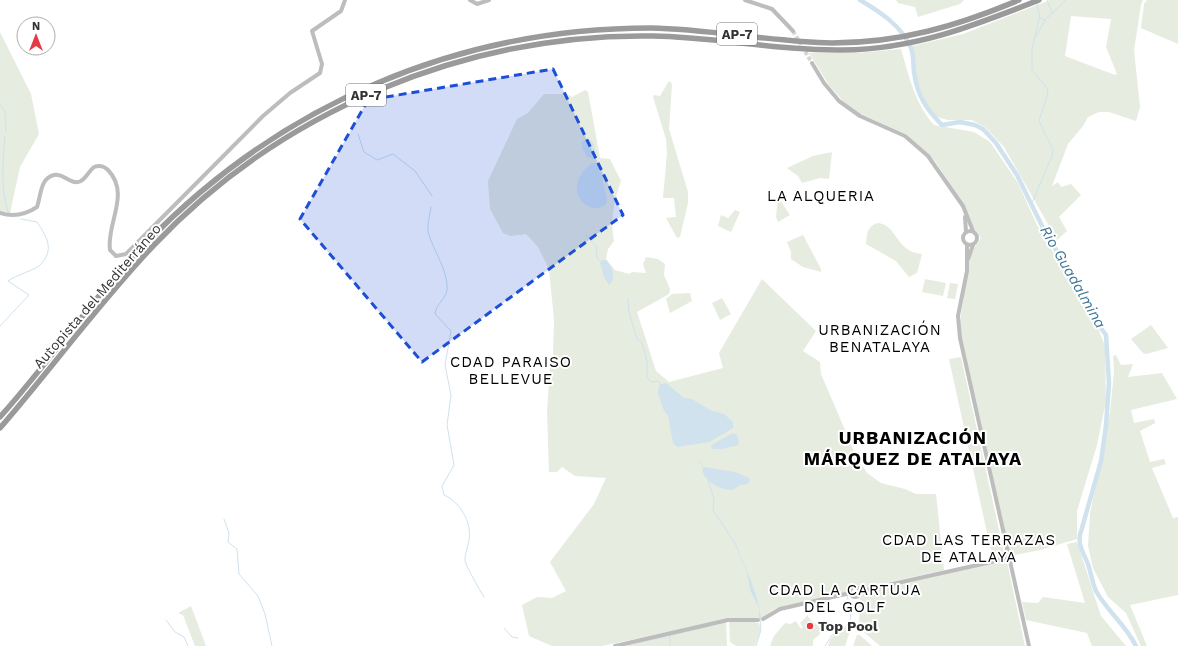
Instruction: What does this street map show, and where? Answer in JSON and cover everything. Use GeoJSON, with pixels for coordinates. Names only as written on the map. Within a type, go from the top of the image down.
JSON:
{"type":"FeatureCollection","features":[{"type":"Feature","properties":{"kind":"highway","name":"Autopista del Mediterráneo"},"geometry":{"type":"LineString","coordinates":[[0,417],[110,283],[145,244],[198,192],[241,159],[276,135],[331,104],[397,74],[454,55],[523,39],[565,33],[616,29],[668,29],[806,41],[858,42],[898,38],[934,31],[962,23],[1019,0]]}},
{"type":"Feature","properties":{"kind":"highway","name":"Autopista del Mediterráneo"},"geometry":{"type":"LineString","coordinates":[[0,428],[154,244],[217,186],[252,160],[308,125],[360,98],[392,84],[458,61],[516,48],[579,39],[636,36],[688,37],[789,48],[859,50],[904,45],[938,37],[980,24],[1039,0]]}},
{"type":"Feature","properties":{"kind":"street"},"geometry":{"type":"LineString","coordinates":[[0,213],[14,216],[37,207],[41,188],[50,177],[59,175],[70,181],[78,182],[85,178],[94,167],[101,166],[107,169],[113,178],[118,198],[110,250],[116,256],[126,254],[262,116],[290,92],[320,73],[322,64],[312,31],[341,11],[345,0]]}},
{"type":"Feature","properties":{"kind":"street"},"geometry":{"type":"LineString","coordinates":[[470,0],[477,4],[489,0]]}},
{"type":"Feature","properties":{"kind":"street"},"geometry":{"type":"LineString","coordinates":[[745,0],[772,9],[793,31]]}},
{"type":"Feature","properties":{"kind":"street"},"geometry":{"type":"LineString","coordinates":[[812,63],[824,83],[839,101],[860,116],[904,136],[928,156],[959,200],[978,237],[977,242],[973,245],[967,266],[958,316],[960,338],[1008,558],[1029,646]]}},
{"type":"Feature","properties":{"kind":"street"},"geometry":{"type":"LineString","coordinates":[[959,200],[965,216],[966,232],[963,239],[967,245],[967,266]]}},
{"type":"Feature","properties":{"kind":"street"},"geometry":{"type":"LineString","coordinates":[[966,232],[974,231]]}},
{"type":"Feature","properties":{"kind":"street"},"geometry":{"type":"LineString","coordinates":[[967,245],[973,245]]}},
{"type":"Feature","properties":{"kind":"street"},"geometry":{"type":"LineString","coordinates":[[850,593],[852,596],[857,596],[861,591],[1008,558]]}},
{"type":"Feature","properties":{"kind":"street"},"geometry":{"type":"LineString","coordinates":[[763,619],[780,609],[850,593],[853,588],[858,587],[861,591]]}},
{"type":"Feature","properties":{"kind":"street"},"geometry":{"type":"LineString","coordinates":[[615,646],[728,620],[758,620]]}},
{"type":"Feature","properties":{"kind":"highlighted area"},"geometry":{"type":"Polygon","coordinates":[[[553,69],[623,215],[422,362],[300,219],[368,100],[553,69]]]}},
{"type":"Feature","properties":{"kind":"shaded area"},"geometry":{"type":"Polygon","coordinates":[[[896,0],[964,0],[960,4],[918,17],[915,7],[898,3],[896,0]]]}},
{"type":"Feature","properties":{"kind":"shaded area"},"geometry":{"type":"Polygon","coordinates":[[[1050,0],[1143,0],[1134,50],[1140,107],[1136,121],[1109,112],[1099,112],[1088,117],[1083,126],[1068,144],[1052,186],[1058,182],[1061,187],[1071,184],[1081,195],[1059,217],[1067,231],[1057,240],[1004,147],[985,127],[972,120],[948,120],[937,117],[928,109],[918,85],[912,46],[963,34],[1050,0]],[[1071,16],[1065,56],[1115,75],[1117,74],[1106,47],[1111,19],[1071,16]]]}},
{"type":"Feature","properties":{"kind":"shaded area"},"geometry":{"type":"Polygon","coordinates":[[[1147,0],[1178,0],[1178,44],[1141,28],[1144,4],[1147,0]]]}},
{"type":"Feature","properties":{"kind":"shaded area"},"geometry":{"type":"Polygon","coordinates":[[[0,32],[31,94],[39,134],[20,167],[10,213],[0,211],[0,32]]]}},
{"type":"Feature","properties":{"kind":"shaded area"},"geometry":{"type":"Polygon","coordinates":[[[901,49],[917,99],[927,117],[934,125],[974,132],[990,142],[1018,183],[1037,225],[1073,285],[1085,310],[1097,326],[1105,346],[1106,401],[1097,445],[1077,511],[1077,539],[1040,550],[1009,556],[963,345],[960,323],[969,260],[972,251],[981,238],[972,226],[962,202],[935,161],[906,134],[861,114],[844,102],[829,85],[809,53],[857,53],[901,49]]]}},
{"type":"Feature","properties":{"kind":"shaded area"},"geometry":{"type":"Polygon","coordinates":[[[669,81],[672,84],[669,129],[688,192],[688,203],[680,237],[677,238],[666,218],[676,217],[674,198],[663,198],[667,153],[666,139],[653,97],[654,95],[660,96],[669,81]]]}},
{"type":"Feature","properties":{"kind":"shaded area"},"geometry":{"type":"Polygon","coordinates":[[[585,90],[588,92],[600,158],[610,159],[621,181],[613,211],[612,226],[614,241],[608,249],[606,259],[615,270],[629,274],[632,272],[646,273],[643,264],[646,257],[658,259],[665,264],[664,275],[670,289],[669,294],[637,312],[656,371],[669,382],[723,368],[719,353],[762,279],[816,331],[803,351],[820,362],[821,374],[857,458],[867,473],[881,483],[905,489],[916,494],[936,494],[944,570],[863,588],[859,585],[853,585],[845,593],[775,609],[761,618],[733,618],[602,646],[552,646],[529,636],[522,605],[537,597],[552,598],[566,591],[550,562],[594,504],[606,478],[575,476],[562,467],[557,472],[549,472],[547,412],[550,366],[553,355],[554,320],[549,269],[538,247],[526,234],[511,236],[503,233],[490,209],[488,181],[517,119],[528,113],[544,94],[567,94],[572,97],[585,90]]]}},
{"type":"Feature","properties":{"kind":"shaded area"},"geometry":{"type":"Polygon","coordinates":[[[832,152],[829,179],[820,178],[802,183],[798,176],[787,168],[813,156],[832,152]]]}},
{"type":"Feature","properties":{"kind":"shaded area"},"geometry":{"type":"Polygon","coordinates":[[[778,197],[790,215],[778,222],[776,217],[778,197]]]}},
{"type":"Feature","properties":{"kind":"shaded area"},"geometry":{"type":"Polygon","coordinates":[[[735,210],[740,212],[731,232],[718,226],[721,215],[728,218],[735,210]]]}},
{"type":"Feature","properties":{"kind":"shaded area"},"geometry":{"type":"Polygon","coordinates":[[[878,223],[890,228],[901,244],[907,249],[922,254],[917,273],[909,277],[896,261],[866,244],[867,234],[870,228],[874,224],[878,223]]]}},
{"type":"Feature","properties":{"kind":"shaded area"},"geometry":{"type":"Polygon","coordinates":[[[803,235],[821,269],[821,272],[803,267],[791,259],[791,252],[787,242],[803,235]]]}},
{"type":"Feature","properties":{"kind":"shaded area"},"geometry":{"type":"Polygon","coordinates":[[[925,279],[946,283],[943,296],[922,292],[925,279]]]}},
{"type":"Feature","properties":{"kind":"shaded area"},"geometry":{"type":"Polygon","coordinates":[[[950,283],[958,284],[955,299],[947,298],[950,283]]]}},
{"type":"Feature","properties":{"kind":"shaded area"},"geometry":{"type":"Polygon","coordinates":[[[690,293],[692,301],[670,313],[666,299],[672,294],[690,293]]]}},
{"type":"Feature","properties":{"kind":"shaded area"},"geometry":{"type":"Polygon","coordinates":[[[722,298],[731,314],[720,320],[712,303],[722,298]]]}},
{"type":"Feature","properties":{"kind":"shaded area"},"geometry":{"type":"Polygon","coordinates":[[[1151,325],[1168,348],[1146,354],[1143,353],[1131,339],[1151,325]]]}},
{"type":"Feature","properties":{"kind":"shaded area"},"geometry":{"type":"Polygon","coordinates":[[[1116,355],[1121,365],[1133,364],[1128,377],[1162,373],[1177,399],[1131,410],[1134,423],[1154,419],[1155,423],[1140,431],[1150,462],[1164,459],[1166,464],[1152,468],[1173,518],[1178,517],[1178,595],[1130,605],[1147,646],[1141,646],[1126,613],[1108,597],[1093,568],[1088,546],[1090,514],[1110,412],[1114,372],[1113,356],[1116,355]]]}},
{"type":"Feature","properties":{"kind":"shaded area"},"geometry":{"type":"Polygon","coordinates":[[[961,357],[1005,557],[993,560],[949,359],[961,357]]]}},
{"type":"Feature","properties":{"kind":"shaded area"},"geometry":{"type":"Polygon","coordinates":[[[1077,542],[1101,616],[1126,646],[1092,646],[1087,633],[1026,620],[1022,602],[1038,603],[1043,597],[1085,603],[1067,544],[1077,542]]]}},
{"type":"Feature","properties":{"kind":"shaded area"},"geometry":{"type":"Polygon","coordinates":[[[1005,560],[1007,562],[1025,646],[880,646],[859,628],[860,598],[865,591],[1005,560]]]}},
{"type":"Feature","properties":{"kind":"shaded area"},"geometry":{"type":"Polygon","coordinates":[[[191,606],[206,646],[195,646],[183,615],[178,613],[191,606]]]}},
{"type":"Feature","properties":{"kind":"shaded area"},"geometry":{"type":"Polygon","coordinates":[[[808,615],[808,617],[819,627],[822,627],[820,634],[813,640],[813,646],[770,646],[774,636],[785,623],[790,624],[796,621],[801,629],[803,627],[800,623],[808,615]]]}},
{"type":"Feature","properties":{"kind":"shaded area"},"geometry":{"type":"Polygon","coordinates":[[[740,620],[759,623],[761,630],[755,646],[736,646],[730,642],[729,622],[740,620]]]}},
{"type":"Feature","properties":{"kind":"shaded area"},"geometry":{"type":"Polygon","coordinates":[[[726,622],[727,646],[620,646],[726,622]]]}},
{"type":"Feature","properties":{"kind":"shaded area"},"geometry":{"type":"Polygon","coordinates":[[[852,625],[845,646],[828,646],[834,635],[852,625]]]}},
{"type":"Feature","properties":{"kind":"shaded area"},"geometry":{"type":"Polygon","coordinates":[[[857,635],[860,635],[872,646],[853,646],[857,635]]]}},
{"type":"Feature","properties":{"kind":"water"},"geometry":{"type":"Polygon","coordinates":[[[586,139],[592,141],[594,145],[596,156],[593,159],[587,157],[582,148],[582,142],[586,139]]]}},
{"type":"Feature","properties":{"kind":"water"},"geometry":{"type":"Polygon","coordinates":[[[592,163],[597,163],[599,165],[599,172],[603,175],[602,179],[607,196],[606,204],[599,208],[592,208],[586,204],[580,199],[577,191],[578,182],[582,173],[592,163]]]}},
{"type":"Feature","properties":{"kind":"water"},"geometry":{"type":"Polygon","coordinates":[[[602,260],[606,260],[613,272],[613,279],[609,285],[604,277],[600,263],[602,260]]]}},
{"type":"Feature","properties":{"kind":"water"},"geometry":{"type":"Polygon","coordinates":[[[666,383],[684,398],[692,399],[710,410],[724,414],[733,422],[733,428],[709,442],[677,447],[673,443],[668,415],[664,411],[658,393],[659,385],[666,383]]]}},
{"type":"Feature","properties":{"kind":"water"},"geometry":{"type":"Polygon","coordinates":[[[733,433],[737,435],[739,442],[738,445],[722,449],[712,449],[711,445],[733,433]]]}},
{"type":"Feature","properties":{"kind":"water"},"geometry":{"type":"Polygon","coordinates":[[[704,467],[735,472],[749,478],[750,482],[740,485],[733,490],[723,489],[714,485],[707,479],[702,471],[704,467]]]}},
{"type":"Feature","properties":{"kind":"water"},"geometry":{"type":"Polygon","coordinates":[[[734,542],[754,588],[759,608],[750,590],[747,572],[734,542]]]}},
{"type":"Feature","properties":{"kind":"water"},"geometry":{"type":"Polygon","coordinates":[[[759,608],[761,618],[759,619],[759,608]]]}},
{"type":"Feature","properties":{"kind":"waterway","name":"Rio Guadalmina"},"geometry":{"type":"LineString","coordinates":[[860,0],[889,20],[907,40],[912,51],[917,88],[923,101],[936,119],[942,125],[960,122],[975,125],[983,129],[996,143],[1017,175],[1044,230],[1079,288],[1092,316],[1106,335],[1109,383],[1106,425],[1101,461],[1080,535],[1080,543],[1096,591],[1105,605],[1127,631],[1136,646]]}},
{"type":"Feature","properties":{"kind":"waterway"},"geometry":{"type":"LineString","coordinates":[[1047,0],[1052,13]]}},
{"type":"Feature","properties":{"kind":"waterway"},"geometry":{"type":"LineString","coordinates":[[1036,36],[1045,20],[1066,0]]}},
{"type":"Feature","properties":{"kind":"waterway"},"geometry":{"type":"LineString","coordinates":[[1037,4],[1040,18],[1045,20]]}},
{"type":"Feature","properties":{"kind":"waterway"},"geometry":{"type":"LineString","coordinates":[[1031,205],[1052,156],[1053,150],[1039,121],[1048,93],[1047,88],[1032,70],[1032,49],[1039,19]]}},
{"type":"Feature","properties":{"kind":"waterway"},"geometry":{"type":"LineString","coordinates":[[0,105],[5,111],[6,132]]}},
{"type":"Feature","properties":{"kind":"waterway"},"geometry":{"type":"LineString","coordinates":[[358,134],[364,152],[377,160],[393,154],[415,171],[432,196]]}},
{"type":"Feature","properties":{"kind":"waterway"},"geometry":{"type":"LineString","coordinates":[[5,136],[3,183],[5,202],[8,212]]}},
{"type":"Feature","properties":{"kind":"waterway"},"geometry":{"type":"LineString","coordinates":[[431,207],[428,232],[442,265],[447,284],[446,293],[435,314],[451,331],[445,365],[451,395],[447,425],[454,465],[442,486],[444,495],[455,502],[464,513],[467,520],[469,533],[465,561],[472,577],[484,597]]}},
{"type":"Feature","properties":{"kind":"waterway"},"geometry":{"type":"LineString","coordinates":[[0,326],[29,295],[8,281],[38,267],[45,259],[48,249],[48,244],[44,233],[37,222],[21,219]]}},
{"type":"Feature","properties":{"kind":"waterway"},"geometry":{"type":"LineString","coordinates":[[586,235],[596,246],[597,258],[601,262]]}},
{"type":"Feature","properties":{"kind":"waterway"},"geometry":{"type":"LineString","coordinates":[[628,298],[629,312],[637,339],[642,343],[647,361],[647,377],[651,382],[658,381],[662,385]]}},
{"type":"Feature","properties":{"kind":"waterway"},"geometry":{"type":"LineString","coordinates":[[700,462],[704,468]]}},
{"type":"Feature","properties":{"kind":"waterway"},"geometry":{"type":"LineString","coordinates":[[708,480],[714,499],[713,510],[734,542]]}},
{"type":"Feature","properties":{"kind":"waterway"},"geometry":{"type":"LineString","coordinates":[[224,519],[229,533],[228,542],[237,549],[239,574],[258,596],[265,614],[272,646]]}},
{"type":"Feature","properties":{"kind":"waterway"},"geometry":{"type":"LineString","coordinates":[[825,646],[832,635],[850,624],[851,610],[847,596]]}},
{"type":"Feature","properties":{"kind":"waterway"},"geometry":{"type":"LineString","coordinates":[[756,646],[761,630],[760,618]]}},
{"type":"Feature","properties":{"kind":"waterway"},"geometry":{"type":"LineString","coordinates":[[166,620],[175,632],[184,637],[188,646]]}},
{"type":"Feature","properties":{"kind":"waterway"},"geometry":{"type":"LineString","coordinates":[[637,643],[711,626]]}},
{"type":"Feature","properties":{"kind":"waterway"},"geometry":{"type":"LineString","coordinates":[[504,628],[512,637],[518,638]]}},
{"type":"Feature","properties":{"kind":"waterway"},"geometry":{"type":"LineString","coordinates":[[670,636],[670,646]]}},
{"type":"Feature","properties":{"kind":"tunnel"},"geometry":{"type":"LineString","coordinates":[[793,31],[812,63]]}},
{"type":"Feature","properties":{"kind":"place","name":"Top Pool"},"geometry":{"type":"Point","coordinates":[810,626]}},
{"type":"Feature","properties":{"kind":"district","name":"LA ALQUERIA"},"geometry":{"type":"Point","coordinates":[821,196]}},
{"type":"Feature","properties":{"kind":"district","name":"URBANIZACIÓN BENATALAYA"},"geometry":{"type":"Point","coordinates":[880,338]}},
{"type":"Feature","properties":{"kind":"district","name":"CDAD PARAISO BELLEVUE"},"geometry":{"type":"Point","coordinates":[511,370]}},
{"type":"Feature","properties":{"kind":"district","name":"URBANIZACIÓN MÁRQUEZ DE ATALAYA"},"geometry":{"type":"Point","coordinates":[913,447]}},
{"type":"Feature","properties":{"kind":"district","name":"CDAD LAS TERRAZAS DE ATALAYA"},"geometry":{"type":"Point","coordinates":[969,548]}},
{"type":"Feature","properties":{"kind":"district","name":"CDAD LA CARTUJA DEL GOLF"},"geometry":{"type":"Point","coordinates":[845,598]}}]}
